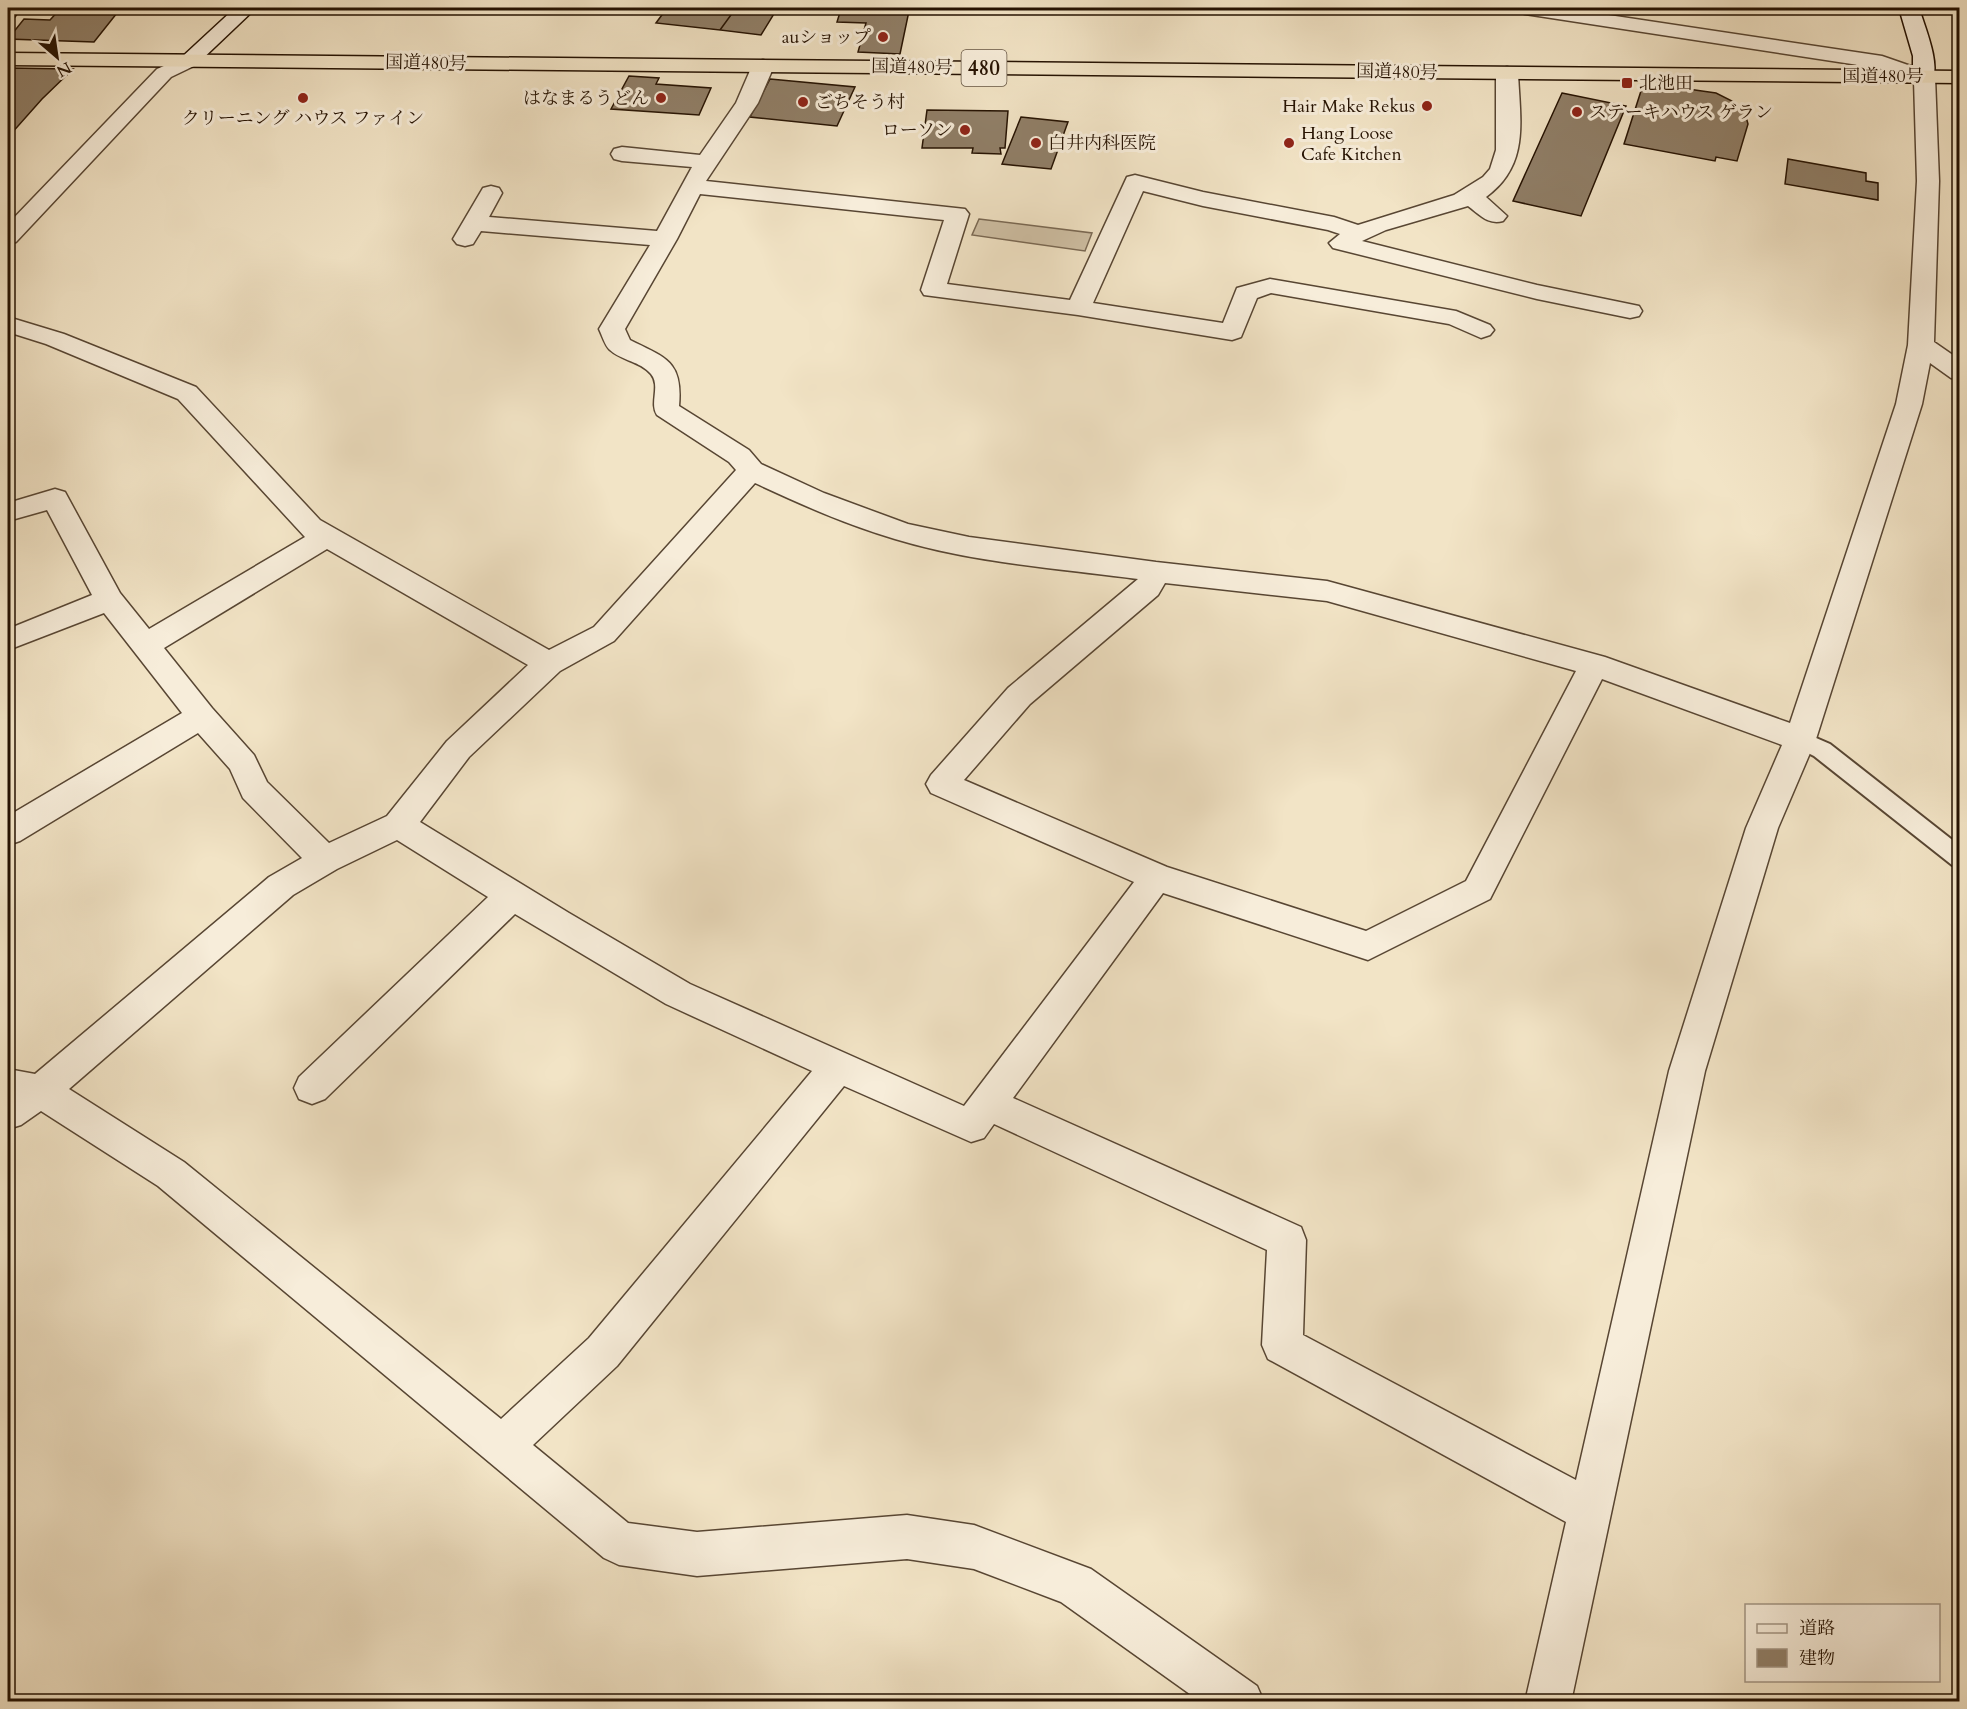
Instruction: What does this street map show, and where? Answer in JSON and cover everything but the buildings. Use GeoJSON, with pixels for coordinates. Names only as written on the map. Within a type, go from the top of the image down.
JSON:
{"type":"FeatureCollection","features":[{"type":"Feature","properties":{"kind":"highway","name":"国道480号"},"geometry":{"type":"LineString","coordinates":[[8,59],[1959,77]]}},
{"type":"Feature","properties":{"kind":"street"},"geometry":{"type":"LineString","coordinates":[[8,237],[164,73],[189,61],[246,8]]}},
{"type":"Feature","properties":{"kind":"street"},"geometry":{"type":"LineString","coordinates":[[1525,8],[1882,62],[1924,77]]}},
{"type":"Feature","properties":{"kind":"street"},"geometry":{"type":"LineString","coordinates":[[1548,1701],[1687,1071],[1762,828],[1800,739],[1909,404],[1921,345],[1928,182],[1923,56],[1909,8]]}},
{"type":"Feature","properties":{"kind":"street"},"geometry":{"type":"LineString","coordinates":[[763,66],[747,103],[706,162],[665,239],[612,329],[619,345],[650,360],[665,373],[668,387],[666,410],[739,456],[751,470],[814,500],[902,532],[969,547],[1156,572],[1327,591],[1594,665],[1800,739]]}},
{"type":"Feature","properties":{"kind":"street"},"geometry":{"type":"LineString","coordinates":[[1350,239],[1375,226],[1484,190],[1502,168],[1508,140],[1507,73]]}},
{"type":"Feature","properties":{"kind":"street"},"geometry":{"type":"LineString","coordinates":[[622,154],[706,162]]}},
{"type":"Feature","properties":{"kind":"street"},"geometry":{"type":"LineString","coordinates":[[1078,308],[1135,183],[1203,199],[1334,224],[1350,239]]}},
{"type":"Feature","properties":{"kind":"street"},"geometry":{"type":"LineString","coordinates":[[692,186],[957,214],[933,290],[1078,308],[1223,342],[1232,332],[1246,293],[1270,286],[1456,318],[1481,330]]}},
{"type":"Feature","properties":{"kind":"street"},"geometry":{"type":"LineString","coordinates":[[491,193],[468,233],[665,239]]}},
{"type":"Feature","properties":{"kind":"street"},"geometry":{"type":"LineString","coordinates":[[1470,196],[1495,216]]}},
{"type":"Feature","properties":{"kind":"street"},"geometry":{"type":"LineString","coordinates":[[1287,235],[1350,239],[1533,302],[1630,311]]}},
{"type":"Feature","properties":{"kind":"street"},"geometry":{"type":"LineString","coordinates":[[1392,332],[1398,308]]}},
{"type":"Feature","properties":{"kind":"street"},"geometry":{"type":"LineString","coordinates":[[8,324],[55,339],[187,393],[310,527],[549,663]]}},
{"type":"Feature","properties":{"kind":"street"},"geometry":{"type":"LineString","coordinates":[[1921,345],[1959,372]]}},
{"type":"Feature","properties":{"kind":"street"},"geometry":{"type":"LineString","coordinates":[[8,1113],[25,1088],[280,886],[325,860],[399,825],[458,749],[549,663],[604,634],[751,470]]}},
{"type":"Feature","properties":{"kind":"street"},"geometry":{"type":"LineString","coordinates":[[8,512],[55,498],[109,599],[201,716],[243,763],[254,789],[325,860]]}},
{"type":"Feature","properties":{"kind":"street"},"geometry":{"type":"LineString","coordinates":[[145,645],[326,537]]}},
{"type":"Feature","properties":{"kind":"street"},"geometry":{"type":"LineString","coordinates":[[1156,572],[1148,588],[1019,696],[942,783],[1156,877],[1368,946],[1478,890],[1594,665]]}},
{"type":"Feature","properties":{"kind":"street"},"geometry":{"type":"LineString","coordinates":[[8,639],[109,599]]}},
{"type":"Feature","properties":{"kind":"street"},"geometry":{"type":"LineString","coordinates":[[8,832],[201,716]]}},
{"type":"Feature","properties":{"kind":"street"},"geometry":{"type":"LineString","coordinates":[[399,825],[678,994],[971,1126],[1156,877]]}},
{"type":"Feature","properties":{"kind":"street"},"geometry":{"type":"LineString","coordinates":[[312,1088],[512,895]]}},
{"type":"Feature","properties":{"kind":"street"},"geometry":{"type":"LineString","coordinates":[[502,1446],[603,1352],[838,1066]]}},
{"type":"Feature","properties":{"kind":"street"},"geometry":{"type":"LineString","coordinates":[[25,1088],[171,1174],[620,1543],[697,1554],[907,1537],[974,1547],[1075,1585],[1241,1701]]}},
{"type":"Feature","properties":{"kind":"street"},"geometry":{"type":"LineString","coordinates":[[988,1104],[1287,1240],[1282,1345],[1590,1511]]}},
{"type":"Feature","properties":{"kind":"lane"},"geometry":{"type":"LineString","coordinates":[[1800,739],[1822,750],[1959,859]]}},
{"type":"Feature","properties":{"kind":"shaded area"},"geometry":{"type":"Polygon","coordinates":[[[979,219],[1092,233],[1085,251],[972,235],[979,219]]]}},
{"type":"Feature","properties":{"kind":"place","name":"auショップ"},"geometry":{"type":"Point","coordinates":[883,37]}},
{"type":"Feature","properties":{"kind":"place","name":"北池田"},"geometry":{"type":"Point","coordinates":[1627,83]}},
{"type":"Feature","properties":{"kind":"place","name":"クリーニング ハウス ファイン"},"geometry":{"type":"Point","coordinates":[303,98]}},
{"type":"Feature","properties":{"kind":"place","name":"はなまるうどん"},"geometry":{"type":"Point","coordinates":[661,98]}},
{"type":"Feature","properties":{"kind":"place","name":"ごちそう村"},"geometry":{"type":"Point","coordinates":[803,102]}},
{"type":"Feature","properties":{"kind":"place","name":"Hair Make Rekus"},"geometry":{"type":"Point","coordinates":[1427,106]}},
{"type":"Feature","properties":{"kind":"place","name":"ステーキハウス ゲラン"},"geometry":{"type":"Point","coordinates":[1577,112]}},
{"type":"Feature","properties":{"kind":"place","name":"ローソン"},"geometry":{"type":"Point","coordinates":[965,130]}},
{"type":"Feature","properties":{"kind":"place","name":"白井内科医院"},"geometry":{"type":"Point","coordinates":[1036,143]}},
{"type":"Feature","properties":{"kind":"place","name":"Hang Loose Cafe Kitchen"},"geometry":{"type":"Point","coordinates":[1289,143]}}]}
